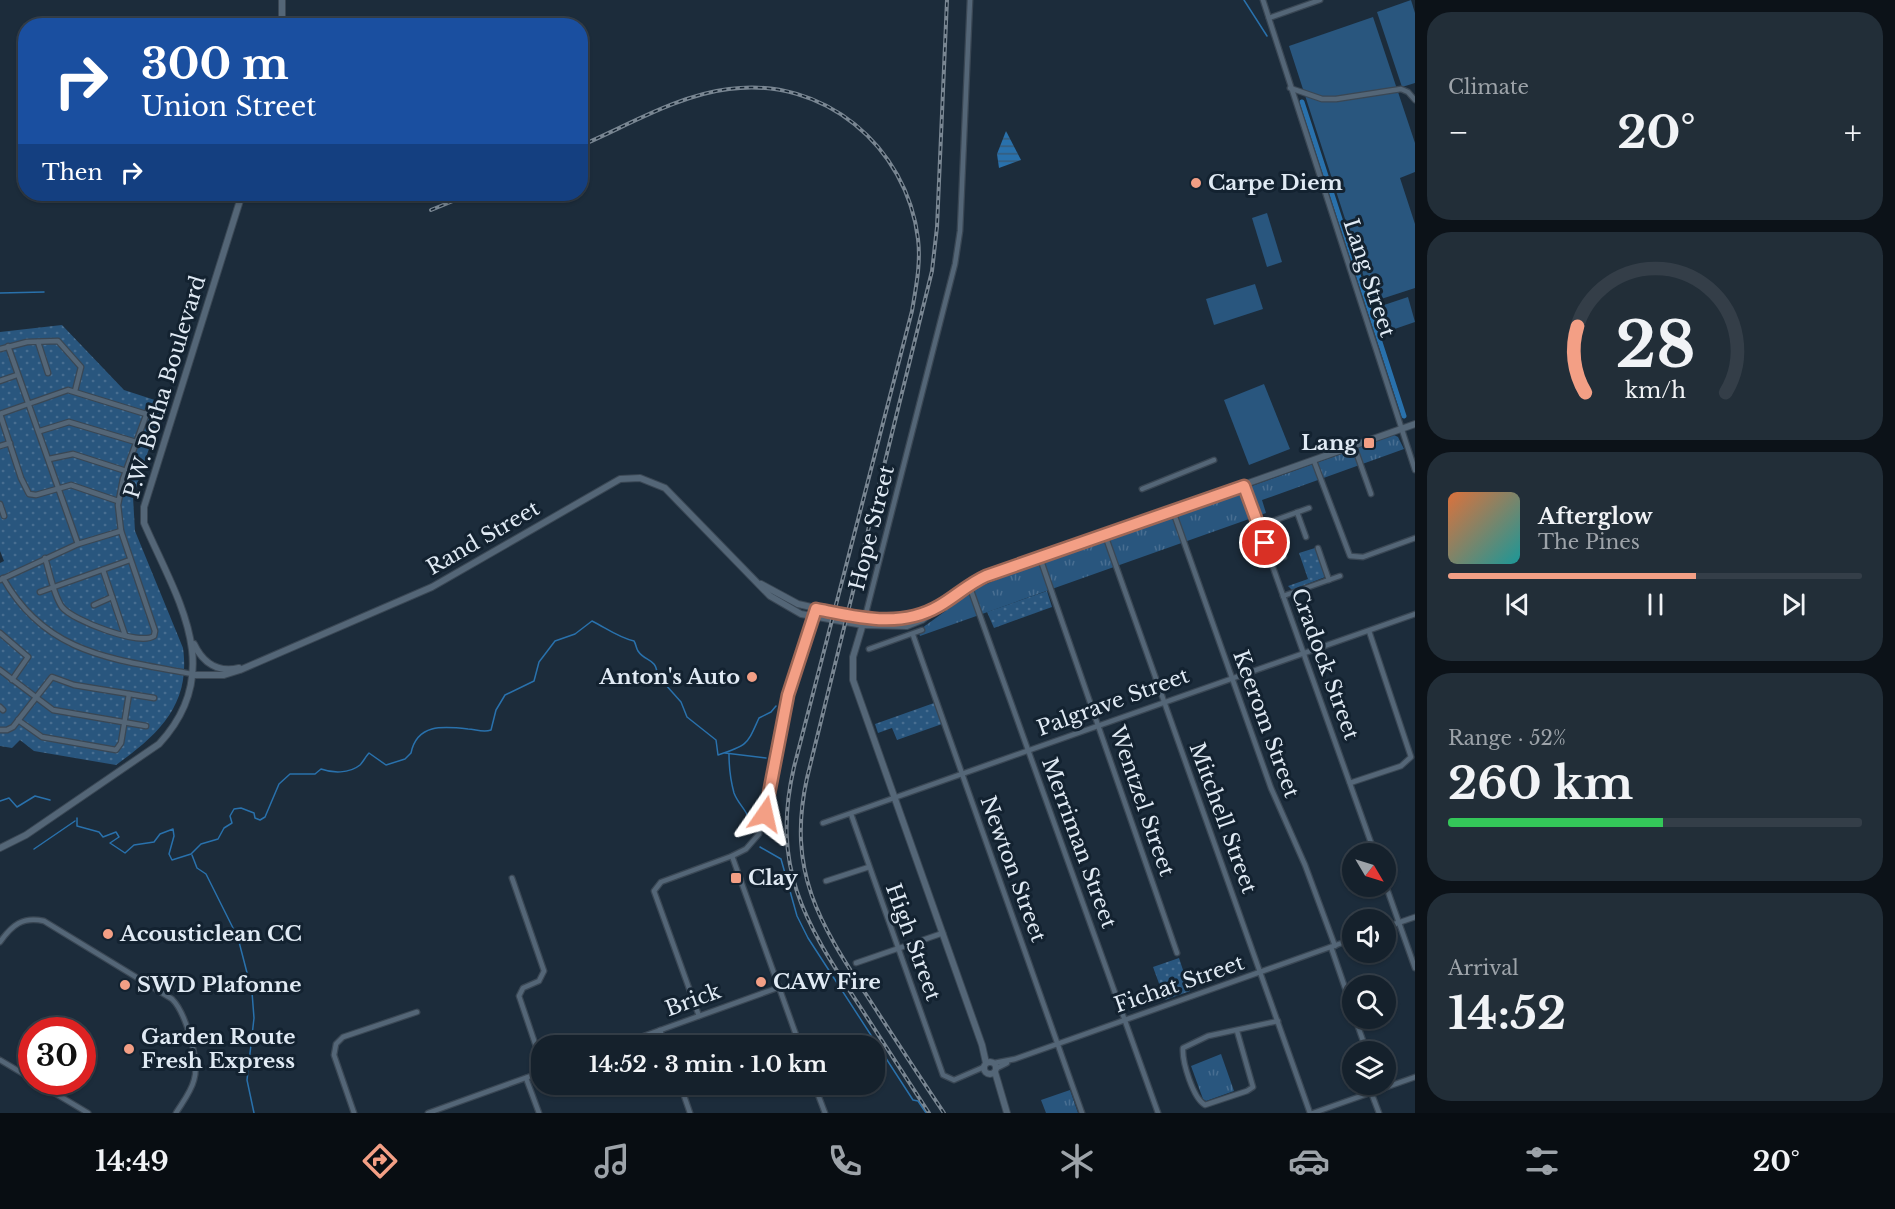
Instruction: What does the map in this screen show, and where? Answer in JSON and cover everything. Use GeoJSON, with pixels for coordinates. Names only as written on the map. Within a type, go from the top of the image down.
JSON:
{"type":"FeatureCollection","features":[{"type":"Feature","properties":{"kind":"street"},"geometry":{"type":"LineString","coordinates":[[282,0],[282,18]]}},
{"type":"Feature","properties":{"kind":"street","name":"Hope Street"},"geometry":{"type":"LineString","coordinates":[[970,0],[960,231],[955,264],[865,618],[853,657],[853,680],[1007,1113]]}},
{"type":"Feature","properties":{"kind":"street","name":"Lang Street"},"geometry":{"type":"LineString","coordinates":[[1263,0],[1415,467]]}},
{"type":"Feature","properties":{"kind":"street"},"geometry":{"type":"LineString","coordinates":[[1269,18],[1320,0]]}},
{"type":"Feature","properties":{"kind":"street"},"geometry":{"type":"LineString","coordinates":[[1290,88],[1322,99],[1401,89],[1408,92],[1415,100]]}},
{"type":"Feature","properties":{"kind":"street","name":"P.W. Botha Boulevard"},"geometry":{"type":"LineString","coordinates":[[0,848],[26,835],[159,744],[180,716],[195,675],[192,639],[144,523],[144,507],[240,201]]}},
{"type":"Feature","properties":{"kind":"street"},"geometry":{"type":"LineString","coordinates":[[0,349],[8,346],[58,341],[79,363],[82,372],[75,391]]}},
{"type":"Feature","properties":{"kind":"street"},"geometry":{"type":"LineString","coordinates":[[38,342],[48,373]]}},
{"type":"Feature","properties":{"kind":"street"},"geometry":{"type":"LineString","coordinates":[[8,346],[78,544]]}},
{"type":"Feature","properties":{"kind":"street"},"geometry":{"type":"LineString","coordinates":[[0,381],[17,375]]}},
{"type":"Feature","properties":{"kind":"street"},"geometry":{"type":"LineString","coordinates":[[45,558],[62,606],[69,613],[102,629],[150,639],[155,633],[121,531],[118,501],[147,412],[75,391],[62,392],[29,402],[0,414],[29,495],[71,485],[118,501]]}},
{"type":"Feature","properties":{"kind":"street"},"geometry":{"type":"LineString","coordinates":[[39,431],[69,422],[136,442]]}},
{"type":"Feature","properties":{"kind":"street"},"geometry":{"type":"LineString","coordinates":[[938,607],[969,585],[1104,534],[1415,424]]}},
{"type":"Feature","properties":{"kind":"street"},"geometry":{"type":"LineString","coordinates":[[0,446],[10,443]]}},
{"type":"Feature","properties":{"kind":"street"},"geometry":{"type":"LineString","coordinates":[[1354,446],[1371,494]]}},
{"type":"Feature","properties":{"kind":"street"},"geometry":{"type":"LineString","coordinates":[[49,459],[73,454],[126,471]]}},
{"type":"Feature","properties":{"kind":"street"},"geometry":{"type":"LineString","coordinates":[[1142,489],[1214,460]]}},
{"type":"Feature","properties":{"kind":"street"},"geometry":{"type":"LineString","coordinates":[[1314,461],[1350,556],[1363,557],[1415,538]]}},
{"type":"Feature","properties":{"kind":"street","name":"Rand Street"},"geometry":{"type":"LineString","coordinates":[[195,675],[224,675],[251,665],[432,587],[620,479],[640,478],[665,488],[779,603],[794,611],[863,625],[907,626],[922,620],[938,607]]}},
{"type":"Feature","properties":{"kind":"street","name":"Cradock Street"},"geometry":{"type":"LineString","coordinates":[[1244,486],[1371,843]]}},
{"type":"Feature","properties":{"kind":"street"},"geometry":{"type":"LineString","coordinates":[[0,504],[4,516]]}},
{"type":"Feature","properties":{"kind":"street"},"geometry":{"type":"LineString","coordinates":[[1259,526],[1309,508]]}},
{"type":"Feature","properties":{"kind":"street","name":"Keerom Street"},"geometry":{"type":"LineString","coordinates":[[1173,511],[1274,796],[1305,865],[1342,975]]}},
{"type":"Feature","properties":{"kind":"street"},"geometry":{"type":"LineString","coordinates":[[1297,512],[1306,537]]}},
{"type":"Feature","properties":{"kind":"street"},"geometry":{"type":"LineString","coordinates":[[1272,521],[1284,557]]}},
{"type":"Feature","properties":{"kind":"street"},"geometry":{"type":"LineString","coordinates":[[121,531],[78,544],[2,579],[31,616],[59,639],[77,648],[114,659],[195,675]]}},
{"type":"Feature","properties":{"kind":"street","name":"Mitchell Street"},"geometry":{"type":"LineString","coordinates":[[1104,534],[1312,1113]]}},
{"type":"Feature","properties":{"kind":"street"},"geometry":{"type":"LineString","coordinates":[[1318,548],[1329,580]]}},
{"type":"Feature","properties":{"kind":"street","name":"Wentzel Street"},"geometry":{"type":"LineString","coordinates":[[1040,558],[1177,953]]}},
{"type":"Feature","properties":{"kind":"street"},"geometry":{"type":"LineString","coordinates":[[40,592],[130,560]]}},
{"type":"Feature","properties":{"kind":"street"},"geometry":{"type":"LineString","coordinates":[[103,570],[125,634]]}},
{"type":"Feature","properties":{"kind":"street"},"geometry":{"type":"LineString","coordinates":[[1283,596],[1340,576]]}},
{"type":"Feature","properties":{"kind":"street","name":"Rand Street"},"geometry":{"type":"LineString","coordinates":[[754,579],[790,600],[816,609],[865,618],[904,620],[938,607]]}},
{"type":"Feature","properties":{"kind":"street","name":"Merriman Street"},"geometry":{"type":"LineString","coordinates":[[969,585],[1158,1113]]}},
{"type":"Feature","properties":{"kind":"street"},"geometry":{"type":"LineString","coordinates":[[94,604],[112,597]]}},
{"type":"Feature","properties":{"kind":"street"},"geometry":{"type":"LineString","coordinates":[[699,1016],[654,896],[656,888],[661,882],[732,856],[755,841],[762,827],[788,695],[816,609]]}},
{"type":"Feature","properties":{"kind":"street","name":"Palgrave Street"},"geometry":{"type":"LineString","coordinates":[[823,823],[1415,614]]}},
{"type":"Feature","properties":{"kind":"street"},"geometry":{"type":"LineString","coordinates":[[869,650],[922,630]]}},
{"type":"Feature","properties":{"kind":"street"},"geometry":{"type":"LineString","coordinates":[[1350,783],[1401,766],[1412,757],[1369,631]]}},
{"type":"Feature","properties":{"kind":"street"},"geometry":{"type":"LineString","coordinates":[[0,633],[28,657],[12,680]]}},
{"type":"Feature","properties":{"kind":"street","name":"Newton Street"},"geometry":{"type":"LineString","coordinates":[[913,635],[1082,1113]]}},
{"type":"Feature","properties":{"kind":"street"},"geometry":{"type":"LineString","coordinates":[[192,639],[201,657],[213,666],[227,670],[251,665]]}},
{"type":"Feature","properties":{"kind":"street"},"geometry":{"type":"LineString","coordinates":[[0,670],[53,710],[146,726]]}},
{"type":"Feature","properties":{"kind":"street"},"geometry":{"type":"LineString","coordinates":[[0,730],[10,729],[49,679],[56,676],[68,683],[154,698]]}},
{"type":"Feature","properties":{"kind":"street"},"geometry":{"type":"LineString","coordinates":[[18,720],[42,737],[113,750],[120,747],[129,693]]}},
{"type":"Feature","properties":{"kind":"street","name":"High Street"},"geometry":{"type":"LineString","coordinates":[[851,814],[940,1068],[948,1080]]}},
{"type":"Feature","properties":{"kind":"street"},"geometry":{"type":"LineString","coordinates":[[732,856],[796,1035]]}},
{"type":"Feature","properties":{"kind":"street"},"geometry":{"type":"LineString","coordinates":[[826,881],[869,867]]}},
{"type":"Feature","properties":{"kind":"street"},"geometry":{"type":"LineString","coordinates":[[512,878],[544,971],[539,981],[523,988],[519,996],[532,1035]]}},
{"type":"Feature","properties":{"kind":"street"},"geometry":{"type":"LineString","coordinates":[[1390,897],[1415,968]]}},
{"type":"Feature","properties":{"kind":"street"},"geometry":{"type":"LineString","coordinates":[[1396,923],[1415,917]]}},
{"type":"Feature","properties":{"kind":"street"},"geometry":{"type":"LineString","coordinates":[[0,942],[14,925],[21,921],[44,921],[172,999],[180,1009],[196,1066],[194,1082],[176,1113]]}},
{"type":"Feature","properties":{"kind":"street"},"geometry":{"type":"LineString","coordinates":[[856,963],[943,933]]}},
{"type":"Feature","properties":{"kind":"street","name":"Fichat Street"},"geometry":{"type":"LineString","coordinates":[[948,1080],[990,1068],[1342,943]]}},
{"type":"Feature","properties":{"kind":"street","name":"Brick"},"geometry":{"type":"LineString","coordinates":[[646,1035],[780,987]]}},
{"type":"Feature","properties":{"kind":"street"},"geometry":{"type":"LineString","coordinates":[[354,1113],[334,1055],[336,1044],[343,1037],[417,1012]]}},
{"type":"Feature","properties":{"kind":"street"},"geometry":{"type":"LineString","coordinates":[[1237,1031],[1253,1087],[1209,1105],[1203,1104],[1198,1099],[1185,1062],[1183,1048],[1208,1036],[1278,1021]]}},
{"type":"Feature","properties":{"kind":"street"},"geometry":{"type":"LineString","coordinates":[[660,1030],[662,1035]]}},
{"type":"Feature","properties":{"kind":"street"},"geometry":{"type":"LineString","coordinates":[[0,1060],[18,1071]]}},
{"type":"Feature","properties":{"kind":"street"},"geometry":{"type":"LineString","coordinates":[[428,1113],[531,1076]]}},
{"type":"Feature","properties":{"kind":"street"},"geometry":{"type":"LineString","coordinates":[[1396,1082],[1415,1077]]}},
{"type":"Feature","properties":{"kind":"street"},"geometry":{"type":"LineString","coordinates":[[526,1078],[539,1113]]}},
{"type":"Feature","properties":{"kind":"street"},"geometry":{"type":"LineString","coordinates":[[58,1095],[88,1113]]}},
{"type":"Feature","properties":{"kind":"street"},"geometry":{"type":"LineString","coordinates":[[684,1095],[690,1113]]}},
{"type":"Feature","properties":{"kind":"street"},"geometry":{"type":"LineString","coordinates":[[818,1095],[825,1113]]}},
{"type":"Feature","properties":{"kind":"street"},"geometry":{"type":"LineString","coordinates":[[1312,1113],[1363,1095]]}},
{"type":"Feature","properties":{"kind":"street"},"geometry":{"type":"LineString","coordinates":[[1372,1095],[1379,1113]]}},
{"type":"Feature","properties":{"kind":"green space"},"geometry":{"type":"Polygon","coordinates":[[[1411,0],[1415,13],[1415,83],[1402,87],[1377,12],[1411,0]]]}},
{"type":"Feature","properties":{"kind":"green space"},"geometry":{"type":"Polygon","coordinates":[[[1373,17],[1415,143],[1415,172],[1400,178],[1415,224],[1415,288],[1372,302],[1289,46],[1373,17]]]}},
{"type":"Feature","properties":{"kind":"green space"},"geometry":{"type":"Polygon","coordinates":[[[1267,213],[1282,262],[1267,267],[1252,218],[1267,213]]]}},
{"type":"Feature","properties":{"kind":"green space"},"geometry":{"type":"Polygon","coordinates":[[[1255,284],[1263,309],[1214,325],[1206,299],[1255,284]]]}},
{"type":"Feature","properties":{"kind":"green space"},"geometry":{"type":"Polygon","coordinates":[[[1408,297],[1415,322],[1380,334],[1372,309],[1408,297]]]}},
{"type":"Feature","properties":{"kind":"green space"},"geometry":{"type":"Polygon","coordinates":[[[62,325],[124,390],[164,403],[133,497],[135,531],[183,648],[182,686],[168,717],[158,730],[116,765],[34,751],[20,740],[12,748],[0,746],[0,563],[4,561],[0,551],[0,332],[62,325]]]}},
{"type":"Feature","properties":{"kind":"green space"},"geometry":{"type":"Polygon","coordinates":[[[1264,384],[1290,449],[1249,465],[1224,400],[1264,384]]]}},
{"type":"Feature","properties":{"kind":"green space"},"geometry":{"type":"Polygon","coordinates":[[[1394,435],[1398,437],[1404,449],[1262,500],[1266,513],[920,636],[918,631],[977,588],[1034,564],[1394,435]]]}},
{"type":"Feature","properties":{"kind":"green space"},"geometry":{"type":"Polygon","coordinates":[[[1315,548],[1325,577],[1292,590],[1288,586],[1308,579],[1299,553],[1315,548]]]}},
{"type":"Feature","properties":{"kind":"green space"},"geometry":{"type":"Polygon","coordinates":[[[1047,591],[1052,607],[994,628],[987,612],[1047,591]]]}},
{"type":"Feature","properties":{"kind":"green space"},"geometry":{"type":"Polygon","coordinates":[[[934,703],[942,724],[897,740],[892,728],[878,733],[875,724],[934,703]]]}},
{"type":"Feature","properties":{"kind":"green space"},"geometry":{"type":"Polygon","coordinates":[[[1179,958],[1190,991],[1165,1000],[1153,967],[1179,958]]]}},
{"type":"Feature","properties":{"kind":"green space"},"geometry":{"type":"Polygon","coordinates":[[[1221,1054],[1234,1091],[1206,1101],[1203,1099],[1191,1066],[1221,1054]]]}},
{"type":"Feature","properties":{"kind":"green space"},"geometry":{"type":"Polygon","coordinates":[[[1070,1090],[1078,1113],[1046,1113],[1041,1100],[1070,1090]]]}},
{"type":"Feature","properties":{"kind":"shaded area"},"geometry":{"type":"Polygon","coordinates":[[[1006,131],[1021,160],[999,168],[997,154],[1006,131]]]}},
{"type":"Feature","properties":{"kind":"waterway"},"geometry":{"type":"LineString","coordinates":[[1244,0],[1267,36]]}},
{"type":"Feature","properties":{"kind":"waterway"},"geometry":{"type":"LineString","coordinates":[[1302,102],[1404,416]]}},
{"type":"Feature","properties":{"kind":"waterway"},"geometry":{"type":"LineString","coordinates":[[0,293],[44,292]]}},
{"type":"Feature","properties":{"kind":"waterway"},"geometry":{"type":"LineString","coordinates":[[77,818],[77,826],[99,832],[103,837],[116,832],[119,837],[110,843],[125,853],[134,845],[154,842],[160,834],[173,829],[174,836],[169,854],[172,860],[191,854],[201,844],[218,839],[224,828],[232,823],[230,816],[234,809],[241,808],[254,813],[255,818],[260,820],[265,817],[279,784],[290,774],[315,774],[321,769],[335,772],[351,770],[360,765],[369,753],[386,765],[405,759],[411,753],[419,737],[432,729],[449,727],[491,730],[496,710],[505,695],[534,681],[539,662],[555,641],[575,634],[592,621],[634,641],[638,651],[653,663],[657,675],[681,702],[687,717],[716,740],[718,755],[736,749],[746,742],[759,718],[771,712],[776,706]]}},
{"type":"Feature","properties":{"kind":"waterway"},"geometry":{"type":"LineString","coordinates":[[725,753],[766,758]]}},
{"type":"Feature","properties":{"kind":"waterway"},"geometry":{"type":"LineString","coordinates":[[729,754],[734,793],[749,820],[747,832]]}},
{"type":"Feature","properties":{"kind":"waterway"},"geometry":{"type":"LineString","coordinates":[[0,801],[9,798],[17,807],[35,796],[50,800]]}},
{"type":"Feature","properties":{"kind":"waterway"},"geometry":{"type":"LineString","coordinates":[[34,849],[75,821]]}},
{"type":"Feature","properties":{"kind":"waterway"},"geometry":{"type":"LineString","coordinates":[[760,847],[781,859],[797,916],[808,938],[913,1100],[918,1101],[926,1113]]}},
{"type":"Feature","properties":{"kind":"waterway"},"geometry":{"type":"LineString","coordinates":[[192,855],[197,868],[206,874],[238,938],[252,992],[254,1018],[247,1080],[254,1113]]}},
{"type":"Feature","properties":{"kind":"railway"},"geometry":{"type":"LineString","coordinates":[[944,1113],[853,974],[823,923],[812,897],[801,843],[802,812],[807,778],[932,271],[937,227],[947,0]]}},
{"type":"Feature","properties":{"kind":"railway"},"geometry":{"type":"LineString","coordinates":[[588,142],[672,104],[710,92],[764,88],[797,94],[827,106],[855,124],[878,147],[897,174],[911,205],[919,257],[912,311],[794,767],[788,802],[787,835],[790,864],[797,892],[808,918],[838,973],[929,1113]]}},
{"type":"Feature","properties":{"kind":"railway"},"geometry":{"type":"LineString","coordinates":[[431,210],[453,201]]}},
{"type":"Feature","properties":{"kind":"place","name":"Carpe Diem"},"geometry":{"type":"Point","coordinates":[1196,183]}},
{"type":"Feature","properties":{"kind":"place","name":"Lang"},"geometry":{"type":"Point","coordinates":[1369,443]}},
{"type":"Feature","properties":{"kind":"place","name":"Anton's Auto"},"geometry":{"type":"Point","coordinates":[752,677]}},
{"type":"Feature","properties":{"kind":"place","name":"Clay"},"geometry":{"type":"Point","coordinates":[736,878]}},
{"type":"Feature","properties":{"kind":"place","name":"Acousticlean CC"},"geometry":{"type":"Point","coordinates":[108,934]}},
{"type":"Feature","properties":{"kind":"place","name":"CAW Fire"},"geometry":{"type":"Point","coordinates":[761,982]}},
{"type":"Feature","properties":{"kind":"place","name":"SWD Plafonne"},"geometry":{"type":"Point","coordinates":[125,985]}},
{"type":"Feature","properties":{"kind":"place","name":"Garden Route Fresh Express"},"geometry":{"type":"Point","coordinates":[129,1049]}},
{"type":"Feature","properties":{"kind":"route"},"geometry":{"type":"LineString","coordinates":[[765,814],[788,695],[816,609],[851,616],[893,621],[904,620],[938,607],[986,576],[1244,486],[1265,543]]}}]}
